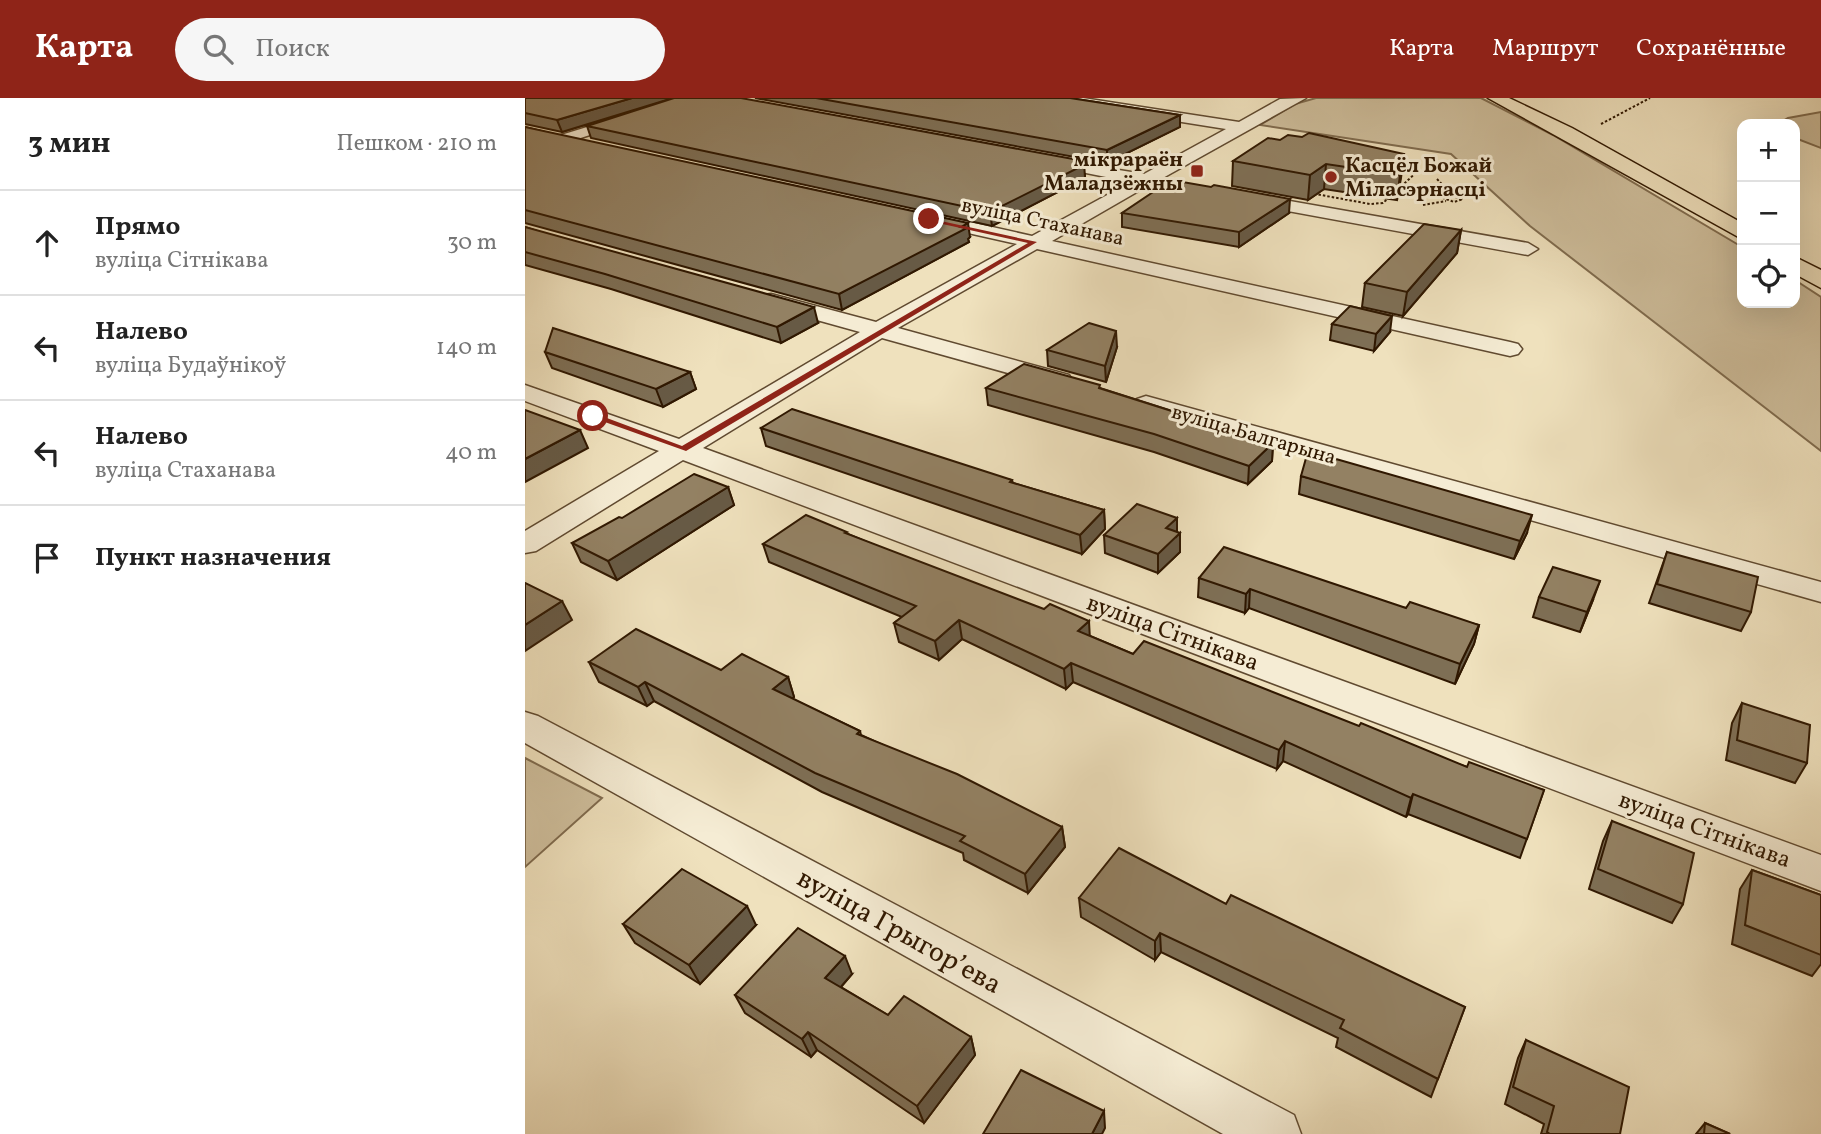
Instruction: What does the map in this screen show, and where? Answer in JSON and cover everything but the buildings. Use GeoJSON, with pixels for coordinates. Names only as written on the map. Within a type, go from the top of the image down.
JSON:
{"type":"FeatureCollection","features":[{"type":"Feature","properties":{"kind":"highway"},"geometry":{"type":"LineString","coordinates":[[1496,98],[1566,132],[1737,229]]}},
{"type":"Feature","properties":{"kind":"highway"},"geometry":{"type":"LineString","coordinates":[[1800,267],[1821,281]]}},
{"type":"Feature","properties":{"kind":"street"},"geometry":{"type":"LineString","coordinates":[[525,151],[697,98]]}},
{"type":"Feature","properties":{"kind":"street"},"geometry":{"type":"LineString","coordinates":[[1056,98],[1242,127]]}},
{"type":"Feature","properties":{"kind":"street"},"geometry":{"type":"LineString","coordinates":[[525,544],[880,330],[1285,102],[1299,98]]}},
{"type":"Feature","properties":{"kind":"street"},"geometry":{"type":"LineString","coordinates":[[525,131],[603,148]]}},
{"type":"Feature","properties":{"kind":"street"},"geometry":{"type":"LineString","coordinates":[[1026,157],[1174,185]]}},
{"type":"Feature","properties":{"kind":"street"},"geometry":{"type":"LineString","coordinates":[[1229,195],[1528,249]]}},
{"type":"Feature","properties":{"kind":"street","name":"вуліца Стаханава"},"geometry":{"type":"LineString","coordinates":[[899,213],[1510,349]]}},
{"type":"Feature","properties":{"kind":"street"},"geometry":{"type":"LineString","coordinates":[[748,294],[1081,386]]}},
{"type":"Feature","properties":{"kind":"street","name":"вуліца Сітнікава"},"geometry":{"type":"LineString","coordinates":[[525,391],[1821,873]]}},
{"type":"Feature","properties":{"kind":"street","name":"вуліца Балгарына"},"geometry":{"type":"LineString","coordinates":[[1122,398],[1821,592]]}},
{"type":"Feature","properties":{"kind":"street","name":"вуліца Грыгорʼева"},"geometry":{"type":"LineString","coordinates":[[525,726],[1275,1134]]}},
{"type":"Feature","properties":{"kind":"path"},"geometry":{"type":"LineString","coordinates":[[1566,132],[1619,117],[1650,98]]}},
{"type":"Feature","properties":{"kind":"path"},"geometry":{"type":"LineString","coordinates":[[1299,147],[1419,170],[1383,203],[1370,204],[1250,182],[1240,175],[1257,163],[1279,149],[1299,147]]}},
{"type":"Feature","properties":{"kind":"path"},"geometry":{"type":"LineString","coordinates":[[1437,179],[1451,195]]}},
{"type":"Feature","properties":{"kind":"path"},"geometry":{"type":"LineString","coordinates":[[1416,192],[1451,195],[1463,200],[1450,201],[1443,196]]}},
{"type":"Feature","properties":{"kind":"shaded area"},"geometry":{"type":"Polygon","coordinates":[[[1316,98],[1481,98],[1553,135],[1737,244],[1737,308],[1800,308],[1800,283],[1821,297],[1821,451],[1530,226],[1451,154],[1260,125],[1295,104],[1316,98]]]}},
{"type":"Feature","properties":{"kind":"shaded area"},"geometry":{"type":"Polygon","coordinates":[[[1821,112],[1821,148],[1800,140],[1800,119],[1788,118],[1821,112]]]}},
{"type":"Feature","properties":{"kind":"shaded area"},"geometry":{"type":"Polygon","coordinates":[[[525,758],[602,798],[525,867],[525,758]]]}},
{"type":"Feature","properties":{"kind":"place","name":"мікрараён Маладзёжны"},"geometry":{"type":"Point","coordinates":[1197,171]}},
{"type":"Feature","properties":{"kind":"place","name":"Касцёл Божай Міласэрнасці"},"geometry":{"type":"Point","coordinates":[1331,177]}},
{"type":"Feature","properties":{"kind":"route"},"geometry":{"type":"LineString","coordinates":[[593,416],[683,449],[880,330],[1034,242],[929,219]]}}]}
